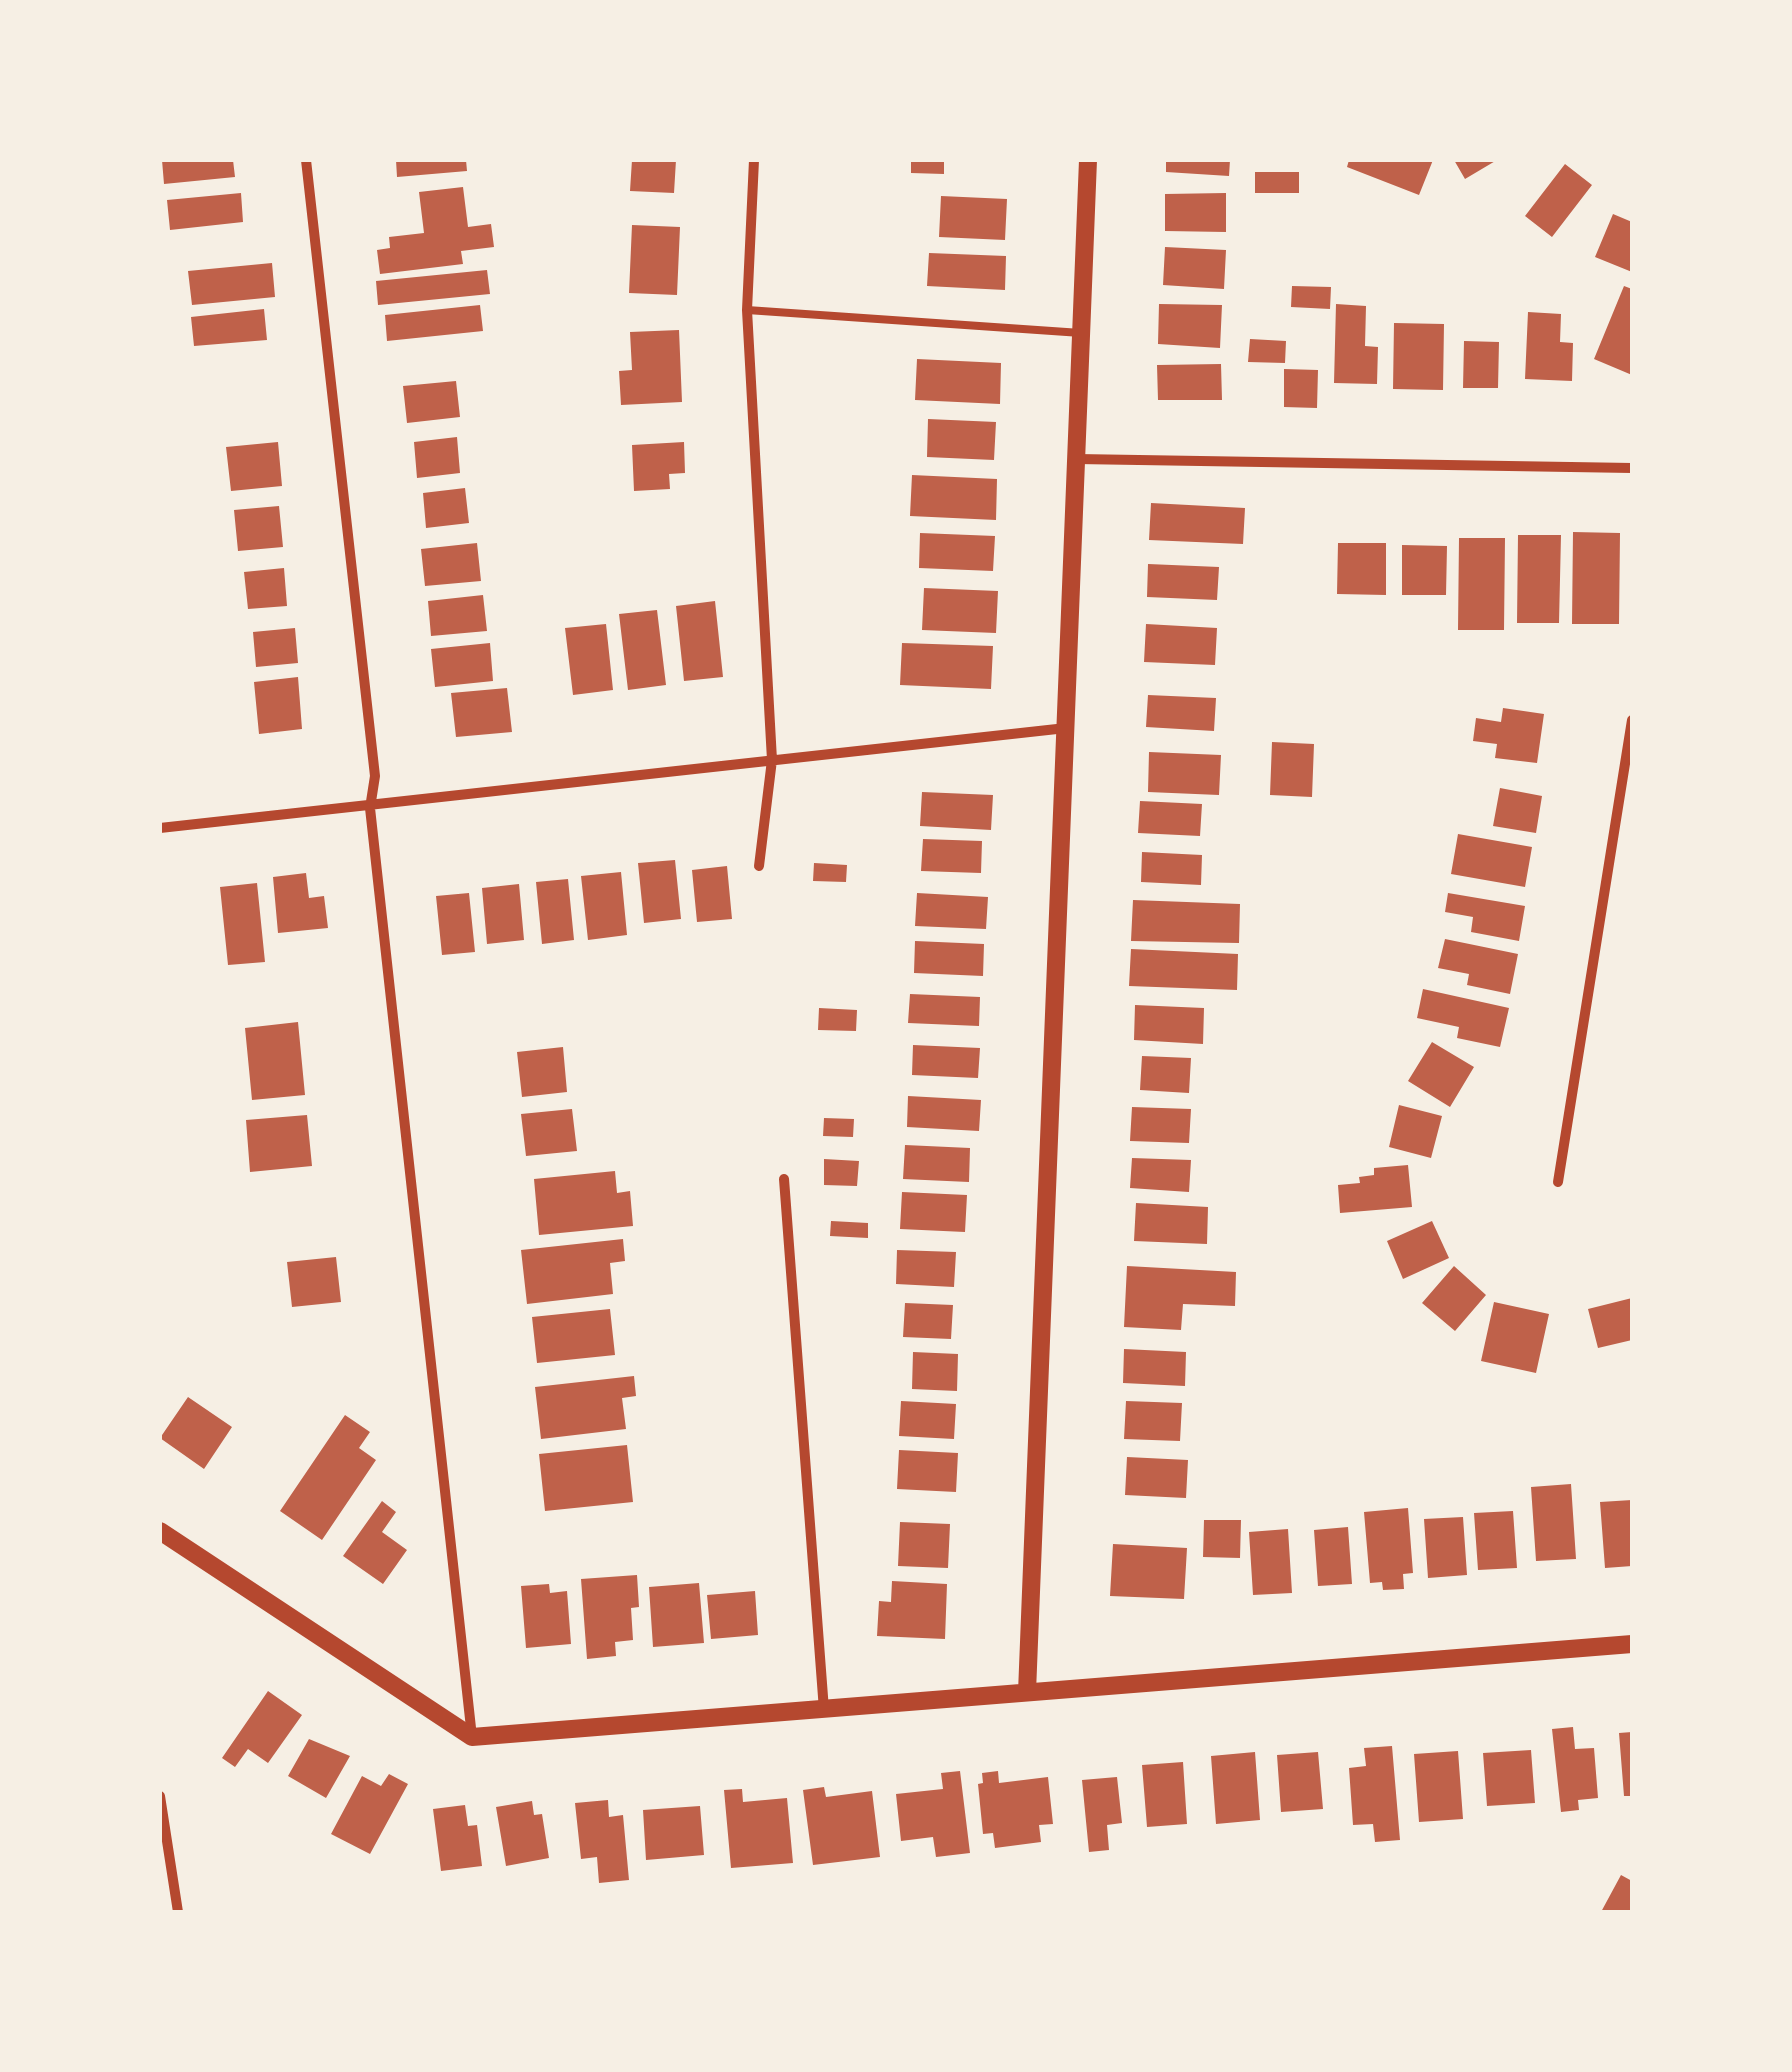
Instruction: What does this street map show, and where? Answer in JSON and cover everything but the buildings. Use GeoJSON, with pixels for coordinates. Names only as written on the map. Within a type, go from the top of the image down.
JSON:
{"type":"FeatureCollection","features":[{"type":"Feature","properties":{"kind":"street"},"geometry":{"type":"LineString","coordinates":[[306,160],[374,776],[370,808],[472,1737]]}},
{"type":"Feature","properties":{"kind":"street"},"geometry":{"type":"LineString","coordinates":[[754,160],[747,310],[772,760],[760,866]]}},
{"type":"Feature","properties":{"kind":"street"},"geometry":{"type":"LineString","coordinates":[[1027,1692],[1088,160]]}},
{"type":"Feature","properties":{"kind":"street"},"geometry":{"type":"LineString","coordinates":[[1077,459],[1632,468]]}},
{"type":"Feature","properties":{"kind":"street"},"geometry":{"type":"LineString","coordinates":[[1558,1182],[1632,720]]}},
{"type":"Feature","properties":{"kind":"street"},"geometry":{"type":"LineString","coordinates":[[160,828],[370,808],[1066,728]]}},
{"type":"Feature","properties":{"kind":"street"},"geometry":{"type":"LineString","coordinates":[[784,1179],[824,1710]]}},
{"type":"Feature","properties":{"kind":"street"},"geometry":{"type":"LineString","coordinates":[[160,1531],[472,1737],[1632,1644]]}},
{"type":"Feature","properties":{"kind":"street"},"geometry":{"type":"LineString","coordinates":[[160,1796],[178,1912]]}},
{"type":"Feature","properties":{"kind":"lane"},"geometry":{"type":"LineString","coordinates":[[747,310],[1081,334]]}}]}
